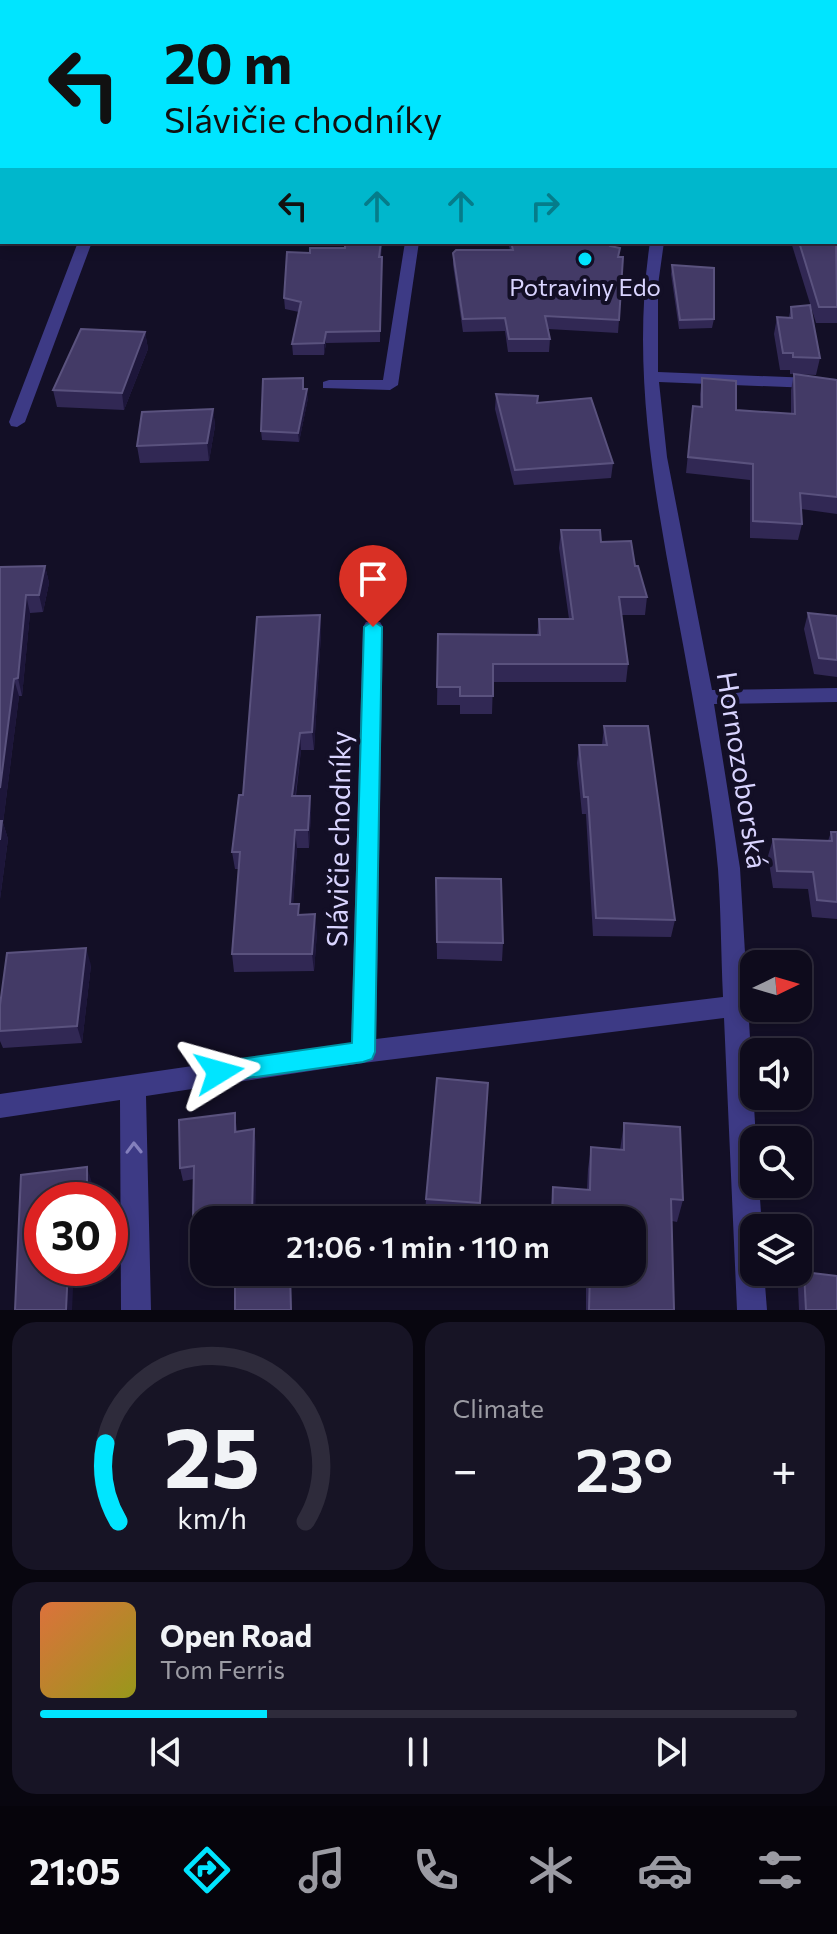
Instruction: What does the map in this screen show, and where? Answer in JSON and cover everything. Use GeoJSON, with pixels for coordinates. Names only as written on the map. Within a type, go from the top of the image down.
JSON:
{"type":"FeatureCollection","features":[{"type":"Feature","properties":{"kind":"street"},"geometry":{"type":"LineString","coordinates":[[17,422],[84,244]]}},
{"type":"Feature","properties":{"kind":"street"},"geometry":{"type":"LineString","coordinates":[[329,385],[390,385],[412,244]]}},
{"type":"Feature","properties":{"kind":"street","name":"Hornozoborská"},"geometry":{"type":"LineString","coordinates":[[657,244],[651,285],[650,377],[658,457],[703,697],[729,868],[752,1310]]}},
{"type":"Feature","properties":{"kind":"street"},"geometry":{"type":"LineString","coordinates":[[650,377],[837,384]]}},
{"type":"Feature","properties":{"kind":"street","name":"Slávičie chodníky"},"geometry":{"type":"LineString","coordinates":[[363,1052],[373,627]]}},
{"type":"Feature","properties":{"kind":"street"},"geometry":{"type":"LineString","coordinates":[[703,697],[837,695]]}},
{"type":"Feature","properties":{"kind":"street"},"geometry":{"type":"LineString","coordinates":[[0,1106],[363,1052],[736,1006]]}},
{"type":"Feature","properties":{"kind":"street"},"geometry":{"type":"LineString","coordinates":[[133,1084],[136,1310]]}},
{"type":"Feature","properties":{"kind":"building"},"geometry":{"type":"Polygon","coordinates":[[[345,244],[381,244],[380,331],[326,332],[324,343],[292,344],[301,302],[284,298],[287,252],[310,253],[310,248],[345,248],[345,244]]]}},
{"type":"Feature","properties":{"kind":"building"},"geometry":{"type":"Polygon","coordinates":[[[512,244],[610,244],[620,248],[618,257],[623,257],[619,320],[545,316],[550,339],[509,339],[505,318],[463,319],[453,253],[456,250],[513,250],[512,244]]]}},
{"type":"Feature","properties":{"kind":"building"},"geometry":{"type":"Polygon","coordinates":[[[800,244],[836,244],[837,307],[819,307],[800,244]]]}},
{"type":"Feature","properties":{"kind":"building"},"geometry":{"type":"Polygon","coordinates":[[[672,265],[714,268],[714,319],[680,320],[672,265]]]}},
{"type":"Feature","properties":{"kind":"building"},"geometry":{"type":"Polygon","coordinates":[[[810,305],[820,358],[793,357],[793,353],[783,353],[777,317],[792,318],[791,307],[810,305]]]}},
{"type":"Feature","properties":{"kind":"building"},"geometry":{"type":"Polygon","coordinates":[[[81,329],[145,332],[122,393],[53,390],[81,329]]]}},
{"type":"Feature","properties":{"kind":"building"},"geometry":{"type":"Polygon","coordinates":[[[794,374],[837,380],[837,497],[800,493],[802,524],[753,521],[753,464],[688,457],[693,406],[702,407],[702,378],[736,381],[736,410],[795,414],[794,374]]]}},
{"type":"Feature","properties":{"kind":"building"},"geometry":{"type":"Polygon","coordinates":[[[303,378],[303,389],[307,389],[298,433],[261,431],[263,379],[303,378]]]}},
{"type":"Feature","properties":{"kind":"building"},"geometry":{"type":"Polygon","coordinates":[[[496,394],[538,396],[537,403],[591,398],[613,463],[515,470],[496,394]]]}},
{"type":"Feature","properties":{"kind":"building"},"geometry":{"type":"Polygon","coordinates":[[[213,409],[207,443],[137,446],[142,412],[213,409]]]}},
{"type":"Feature","properties":{"kind":"building"},"geometry":{"type":"Polygon","coordinates":[[[561,530],[600,530],[601,542],[631,541],[635,566],[638,566],[647,597],[619,597],[628,664],[493,664],[493,696],[460,696],[460,687],[437,687],[438,634],[540,635],[539,619],[573,619],[561,530]]]}},
{"type":"Feature","properties":{"kind":"building"},"geometry":{"type":"Polygon","coordinates":[[[45,566],[39,595],[26,595],[18,678],[14,679],[0,788],[0,567],[45,566]]]}},
{"type":"Feature","properties":{"kind":"building"},"geometry":{"type":"Polygon","coordinates":[[[808,613],[837,616],[837,660],[819,658],[808,613]]]}},
{"type":"Feature","properties":{"kind":"building"},"geometry":{"type":"Polygon","coordinates":[[[320,615],[312,732],[300,733],[292,796],[310,796],[308,830],[295,830],[290,904],[299,904],[298,915],[315,914],[312,954],[232,954],[240,852],[232,852],[239,795],[243,795],[257,617],[320,615]]]}},
{"type":"Feature","properties":{"kind":"building"},"geometry":{"type":"Polygon","coordinates":[[[604,726],[648,726],[675,920],[596,918],[588,797],[584,797],[579,745],[607,745],[604,726]]]}},
{"type":"Feature","properties":{"kind":"building"},"geometry":{"type":"Polygon","coordinates":[[[831,832],[837,832],[837,902],[817,900],[813,872],[777,871],[773,839],[832,841],[831,832]]]}},
{"type":"Feature","properties":{"kind":"building"},"geometry":{"type":"Polygon","coordinates":[[[436,878],[501,879],[503,943],[437,942],[436,878]]]}},
{"type":"Feature","properties":{"kind":"building"},"geometry":{"type":"Polygon","coordinates":[[[86,948],[77,1026],[0,1031],[7,953],[86,948]]]}},
{"type":"Feature","properties":{"kind":"building"},"geometry":{"type":"Polygon","coordinates":[[[437,1078],[488,1083],[480,1203],[426,1199],[437,1078]]]}},
{"type":"Feature","properties":{"kind":"building"},"geometry":{"type":"Polygon","coordinates":[[[235,1113],[235,1132],[254,1129],[252,1206],[193,1206],[194,1166],[180,1168],[179,1120],[235,1113]]]}},
{"type":"Feature","properties":{"kind":"building"},"geometry":{"type":"Polygon","coordinates":[[[624,1123],[680,1127],[683,1200],[671,1199],[674,1310],[589,1310],[590,1286],[646,1286],[646,1206],[552,1206],[553,1187],[590,1190],[591,1147],[624,1150],[624,1123]]]}},
{"type":"Feature","properties":{"kind":"building"},"geometry":{"type":"Polygon","coordinates":[[[87,1167],[87,1182],[24,1182],[24,1286],[67,1286],[66,1310],[15,1310],[21,1175],[87,1167]]]}},
{"type":"Feature","properties":{"kind":"building"},"geometry":{"type":"Polygon","coordinates":[[[812,1273],[837,1276],[837,1310],[806,1310],[805,1286],[812,1286],[812,1273]]]}},
{"type":"Feature","properties":{"kind":"building"},"geometry":{"type":"Polygon","coordinates":[[[235,1286],[290,1286],[291,1310],[235,1310],[235,1286]]]}},
{"type":"Feature","properties":{"kind":"place","name":"Potraviny Edo"},"geometry":{"type":"Point","coordinates":[585,259]}},
{"type":"Feature","properties":{"kind":"route"},"geometry":{"type":"LineString","coordinates":[[219,1072],[363,1052],[373,627]]}}]}
